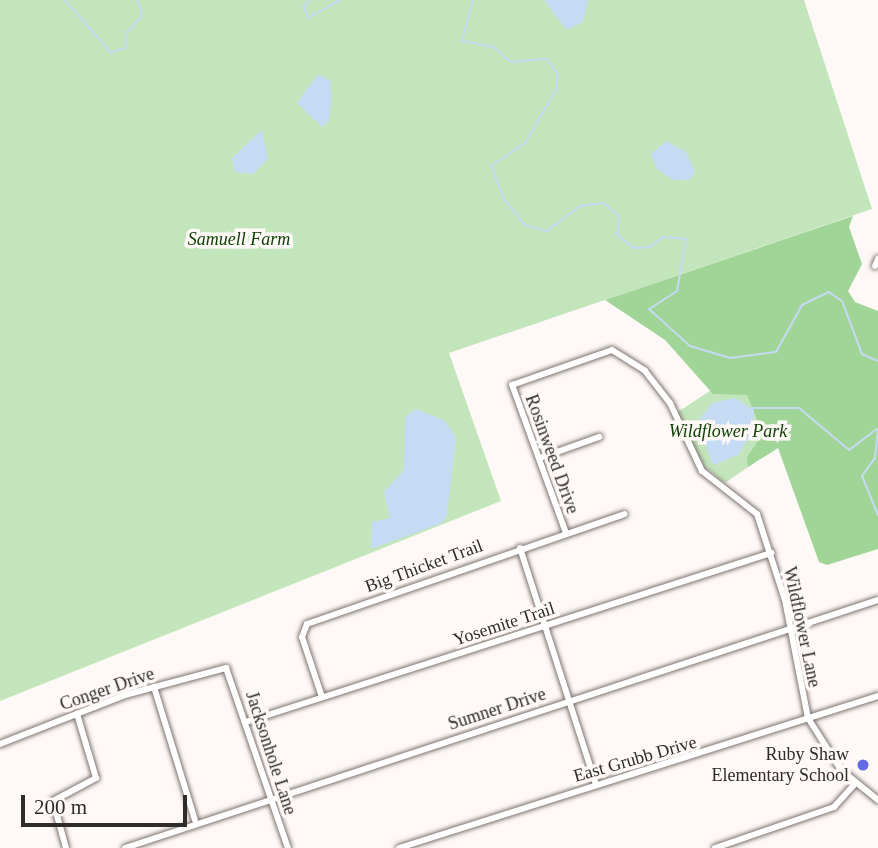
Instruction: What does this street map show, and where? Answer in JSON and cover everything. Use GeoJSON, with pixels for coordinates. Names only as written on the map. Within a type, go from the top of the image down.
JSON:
{"type":"FeatureCollection","features":[{"type":"Feature","properties":{"kind":"street","name":"Wildflower Lane"},"geometry":{"type":"LineString","coordinates":[[512,384],[612,350],[645,371],[670,402],[702,471],[757,514],[792,629],[808,718],[855,784],[878,800]]}},
{"type":"Feature","properties":{"kind":"street","name":"Rosinweed Drive"},"geometry":{"type":"LineString","coordinates":[[512,384],[566,533]]}},
{"type":"Feature","properties":{"kind":"street"},"geometry":{"type":"LineString","coordinates":[[540,458],[600,437]]}},
{"type":"Feature","properties":{"kind":"street","name":"Big Thicket Trail"},"geometry":{"type":"LineString","coordinates":[[322,697],[302,637],[307,624],[520,548],[625,514]]}},
{"type":"Feature","properties":{"kind":"street"},"geometry":{"type":"LineString","coordinates":[[520,548],[596,785]]}},
{"type":"Feature","properties":{"kind":"street","name":"Yosemite Trail"},"geometry":{"type":"LineString","coordinates":[[246,722],[771,553]]}},
{"type":"Feature","properties":{"kind":"street","name":"Sumner Drive"},"geometry":{"type":"LineString","coordinates":[[125,848],[195,820],[878,600]]}},
{"type":"Feature","properties":{"kind":"street","name":"Conger Drive"},"geometry":{"type":"LineString","coordinates":[[0,744],[154,687],[226,668]]}},
{"type":"Feature","properties":{"kind":"street","name":"Jacksonhole Lane"},"geometry":{"type":"LineString","coordinates":[[226,668],[288,848]]}},
{"type":"Feature","properties":{"kind":"street"},"geometry":{"type":"LineString","coordinates":[[154,687],[195,820]]}},
{"type":"Feature","properties":{"kind":"street","name":"East Grubb Drive"},"geometry":{"type":"LineString","coordinates":[[399,848],[878,696]]}},
{"type":"Feature","properties":{"kind":"street"},"geometry":{"type":"LineString","coordinates":[[66,848],[53,801],[96,778],[77,714]]}},
{"type":"Feature","properties":{"kind":"street"},"geometry":{"type":"LineString","coordinates":[[715,848],[834,807],[855,784]]}},
{"type":"Feature","properties":{"kind":"green space","name":"Samuell Farm"},"geometry":{"type":"Polygon","coordinates":[[[0,0],[804,0],[872,209],[449,353],[501,501],[0,701],[0,0]]]}},
{"type":"Feature","properties":{"kind":"green space"},"geometry":{"type":"Polygon","coordinates":[[[853,216],[849,227],[862,264],[848,291],[855,302],[878,311],[878,549],[827,565],[819,562],[778,448],[748,467],[747,457],[763,434],[747,395],[713,394],[665,340],[605,300],[853,216]]]}},
{"type":"Feature","properties":{"kind":"green space","name":"Wildflower Park"},"geometry":{"type":"Polygon","coordinates":[[[738,372],[784,442],[725,483],[701,464],[678,412],[738,372]]]}},
{"type":"Feature","properties":{"kind":"water"},"geometry":{"type":"Polygon","coordinates":[[[544,0],[588,0],[583,22],[566,30],[544,0]]]}},
{"type":"Feature","properties":{"kind":"water"},"geometry":{"type":"Polygon","coordinates":[[[318,74],[330,80],[332,97],[329,121],[322,127],[297,103],[318,74]]]}},
{"type":"Feature","properties":{"kind":"water"},"geometry":{"type":"Polygon","coordinates":[[[262,130],[268,159],[253,174],[235,172],[232,158],[262,130]]]}},
{"type":"Feature","properties":{"kind":"water"},"geometry":{"type":"Polygon","coordinates":[[[666,141],[686,152],[695,172],[689,180],[673,180],[657,169],[651,154],[666,141]]]}},
{"type":"Feature","properties":{"kind":"water"},"geometry":{"type":"Polygon","coordinates":[[[735,398],[754,410],[752,433],[738,455],[713,465],[697,423],[712,403],[735,398]]]}},
{"type":"Feature","properties":{"kind":"water"},"geometry":{"type":"Polygon","coordinates":[[[415,409],[444,420],[456,437],[447,515],[442,523],[371,549],[372,522],[390,518],[384,492],[404,470],[405,417],[415,409]]]}},
{"type":"Feature","properties":{"kind":"waterway"},"geometry":{"type":"LineString","coordinates":[[65,0],[111,53],[125,48],[127,32],[142,16],[137,0]]}},
{"type":"Feature","properties":{"kind":"waterway"},"geometry":{"type":"LineString","coordinates":[[310,0],[304,5],[308,18],[341,0]]}},
{"type":"Feature","properties":{"kind":"waterway"},"geometry":{"type":"LineString","coordinates":[[473,0],[462,41],[493,47],[511,62],[547,59],[557,73],[557,88],[525,143],[491,166],[503,198],[525,225],[547,231],[580,206],[604,203],[619,216],[617,235],[634,248],[650,247],[663,237],[686,239],[677,291],[649,309],[690,346],[730,358],[776,352],[802,305],[829,292],[842,301],[862,354],[878,361]]}},
{"type":"Feature","properties":{"kind":"waterway"},"geometry":{"type":"LineString","coordinates":[[753,408],[799,408],[849,450],[876,430]]}},
{"type":"Feature","properties":{"kind":"waterway"},"geometry":{"type":"LineString","coordinates":[[878,429],[875,458],[862,476],[878,515]]}},
{"type":"Feature","properties":{"kind":"place","name":"Ruby Shaw Elementary School"},"geometry":{"type":"Point","coordinates":[863,765]}}]}
